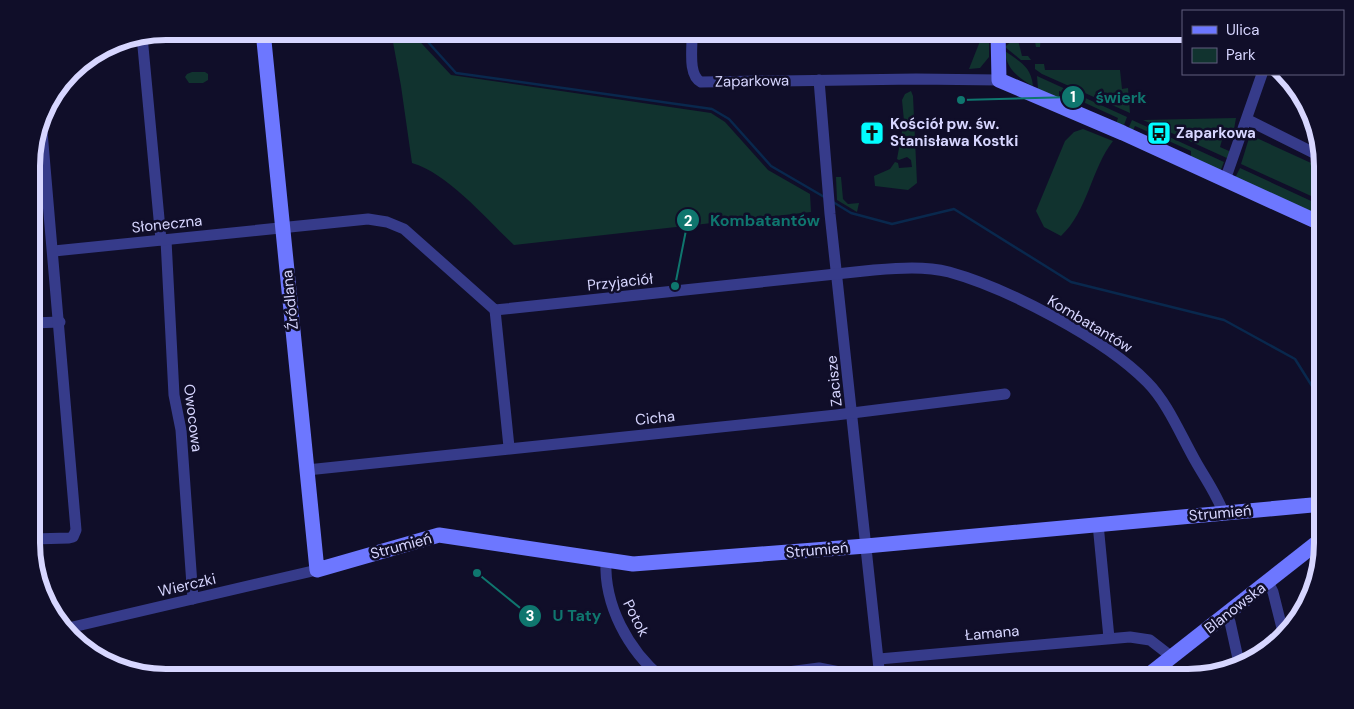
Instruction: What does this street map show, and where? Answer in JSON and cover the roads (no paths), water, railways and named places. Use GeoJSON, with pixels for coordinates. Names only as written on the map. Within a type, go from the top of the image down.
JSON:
{"type":"FeatureCollection","features":[{"type":"Feature","properties":{"kind":"street","name":"Źródlana"},"geometry":{"type":"LineString","coordinates":[[264,40],[317,570]]}},
{"type":"Feature","properties":{"kind":"street","name":"Zaparkowa"},"geometry":{"type":"LineString","coordinates":[[692,40],[694,77],[704,82],[999,80],[1123,133],[1314,220]]}},
{"type":"Feature","properties":{"kind":"street"},"geometry":{"type":"LineString","coordinates":[[998,40],[999,80]]}},
{"type":"Feature","properties":{"kind":"street","name":"Owocowa"},"geometry":{"type":"LineString","coordinates":[[143,42],[163,240],[174,395],[181,430],[193,600]]}},
{"type":"Feature","properties":{"kind":"street"},"geometry":{"type":"LineString","coordinates":[[1225,180],[1248,120],[1262,75]]}},
{"type":"Feature","properties":{"kind":"street","name":"Zacisze"},"geometry":{"type":"LineString","coordinates":[[819,80],[830,214],[879,669]]}},
{"type":"Feature","properties":{"kind":"street"},"geometry":{"type":"LineString","coordinates":[[1248,120],[1313,153]]}},
{"type":"Feature","properties":{"kind":"street"},"geometry":{"type":"LineString","coordinates":[[40,539],[70,538],[73,537],[76,530],[60,322],[43,139]]}},
{"type":"Feature","properties":{"kind":"street"},"geometry":{"type":"LineString","coordinates":[[283,227],[368,219],[386,222],[404,229],[495,310],[508,447]]}},
{"type":"Feature","properties":{"kind":"street","name":"Słoneczna"},"geometry":{"type":"LineString","coordinates":[[54,252],[283,227]]}},
{"type":"Feature","properties":{"kind":"street","name":"Kombatantów"},"geometry":{"type":"LineString","coordinates":[[837,273],[903,268],[948,272],[981,283],[1085,336],[1125,362],[1148,383],[1166,410],[1223,512]]}},
{"type":"Feature","properties":{"kind":"street","name":"Przyjaciół"},"geometry":{"type":"LineString","coordinates":[[495,310],[837,273]]}},
{"type":"Feature","properties":{"kind":"street"},"geometry":{"type":"LineString","coordinates":[[40,323],[60,322]]}},
{"type":"Feature","properties":{"kind":"street","name":"Cicha"},"geometry":{"type":"LineString","coordinates":[[307,470],[508,447],[852,413],[1005,394]]}},
{"type":"Feature","properties":{"kind":"street","name":"Strumień"},"geometry":{"type":"LineString","coordinates":[[317,570],[439,535],[606,562],[633,564],[866,546],[1314,505]]}},
{"type":"Feature","properties":{"kind":"street"},"geometry":{"type":"LineString","coordinates":[[1098,524],[1109,638]]}},
{"type":"Feature","properties":{"kind":"street","name":"Blanowska"},"geometry":{"type":"LineString","coordinates":[[1158,669],[1314,545]]}},
{"type":"Feature","properties":{"kind":"street","name":"Potok"},"geometry":{"type":"LineString","coordinates":[[606,562],[607,591],[621,625],[636,651],[653,669]]}},
{"type":"Feature","properties":{"kind":"street","name":"Wierczki"},"geometry":{"type":"LineString","coordinates":[[72,627],[317,570]]}},
{"type":"Feature","properties":{"kind":"street"},"geometry":{"type":"LineString","coordinates":[[1268,582],[1273,592],[1282,627]]}},
{"type":"Feature","properties":{"kind":"street"},"geometry":{"type":"LineString","coordinates":[[1226,615],[1230,622],[1239,658]]}},
{"type":"Feature","properties":{"kind":"street","name":"Łamana"},"geometry":{"type":"LineString","coordinates":[[878,659],[1109,638],[1145,639],[1159,646],[1172,657]]}},
{"type":"Feature","properties":{"kind":"street"},"geometry":{"type":"LineString","coordinates":[[811,669],[824,669]]}},
{"type":"Feature","properties":{"kind":"waterway"},"geometry":{"type":"LineString","coordinates":[[426,40],[456,73],[712,109],[729,119],[771,166],[826,198]]}},
{"type":"Feature","properties":{"kind":"waterway"},"geometry":{"type":"LineString","coordinates":[[833,202],[851,213],[892,224],[954,209],[1071,282],[1224,320],[1295,359],[1314,389]]}},
{"type":"Feature","properties":{"kind":"place","name":"świerk"},"geometry":{"type":"Point","coordinates":[961,100]}},
{"type":"Feature","properties":{"kind":"place","name":"Kościół pw. św. Stanisława Kostki"},"geometry":{"type":"Point","coordinates":[872,133]}},
{"type":"Feature","properties":{"kind":"place","name":"Zaparkowa"},"geometry":{"type":"Point","coordinates":[1159,133]}},
{"type":"Feature","properties":{"kind":"place","name":"Kombatantów"},"geometry":{"type":"Point","coordinates":[675,286]}},
{"type":"Feature","properties":{"kind":"place","name":"U Taty"},"geometry":{"type":"Point","coordinates":[477,573]}}]}
